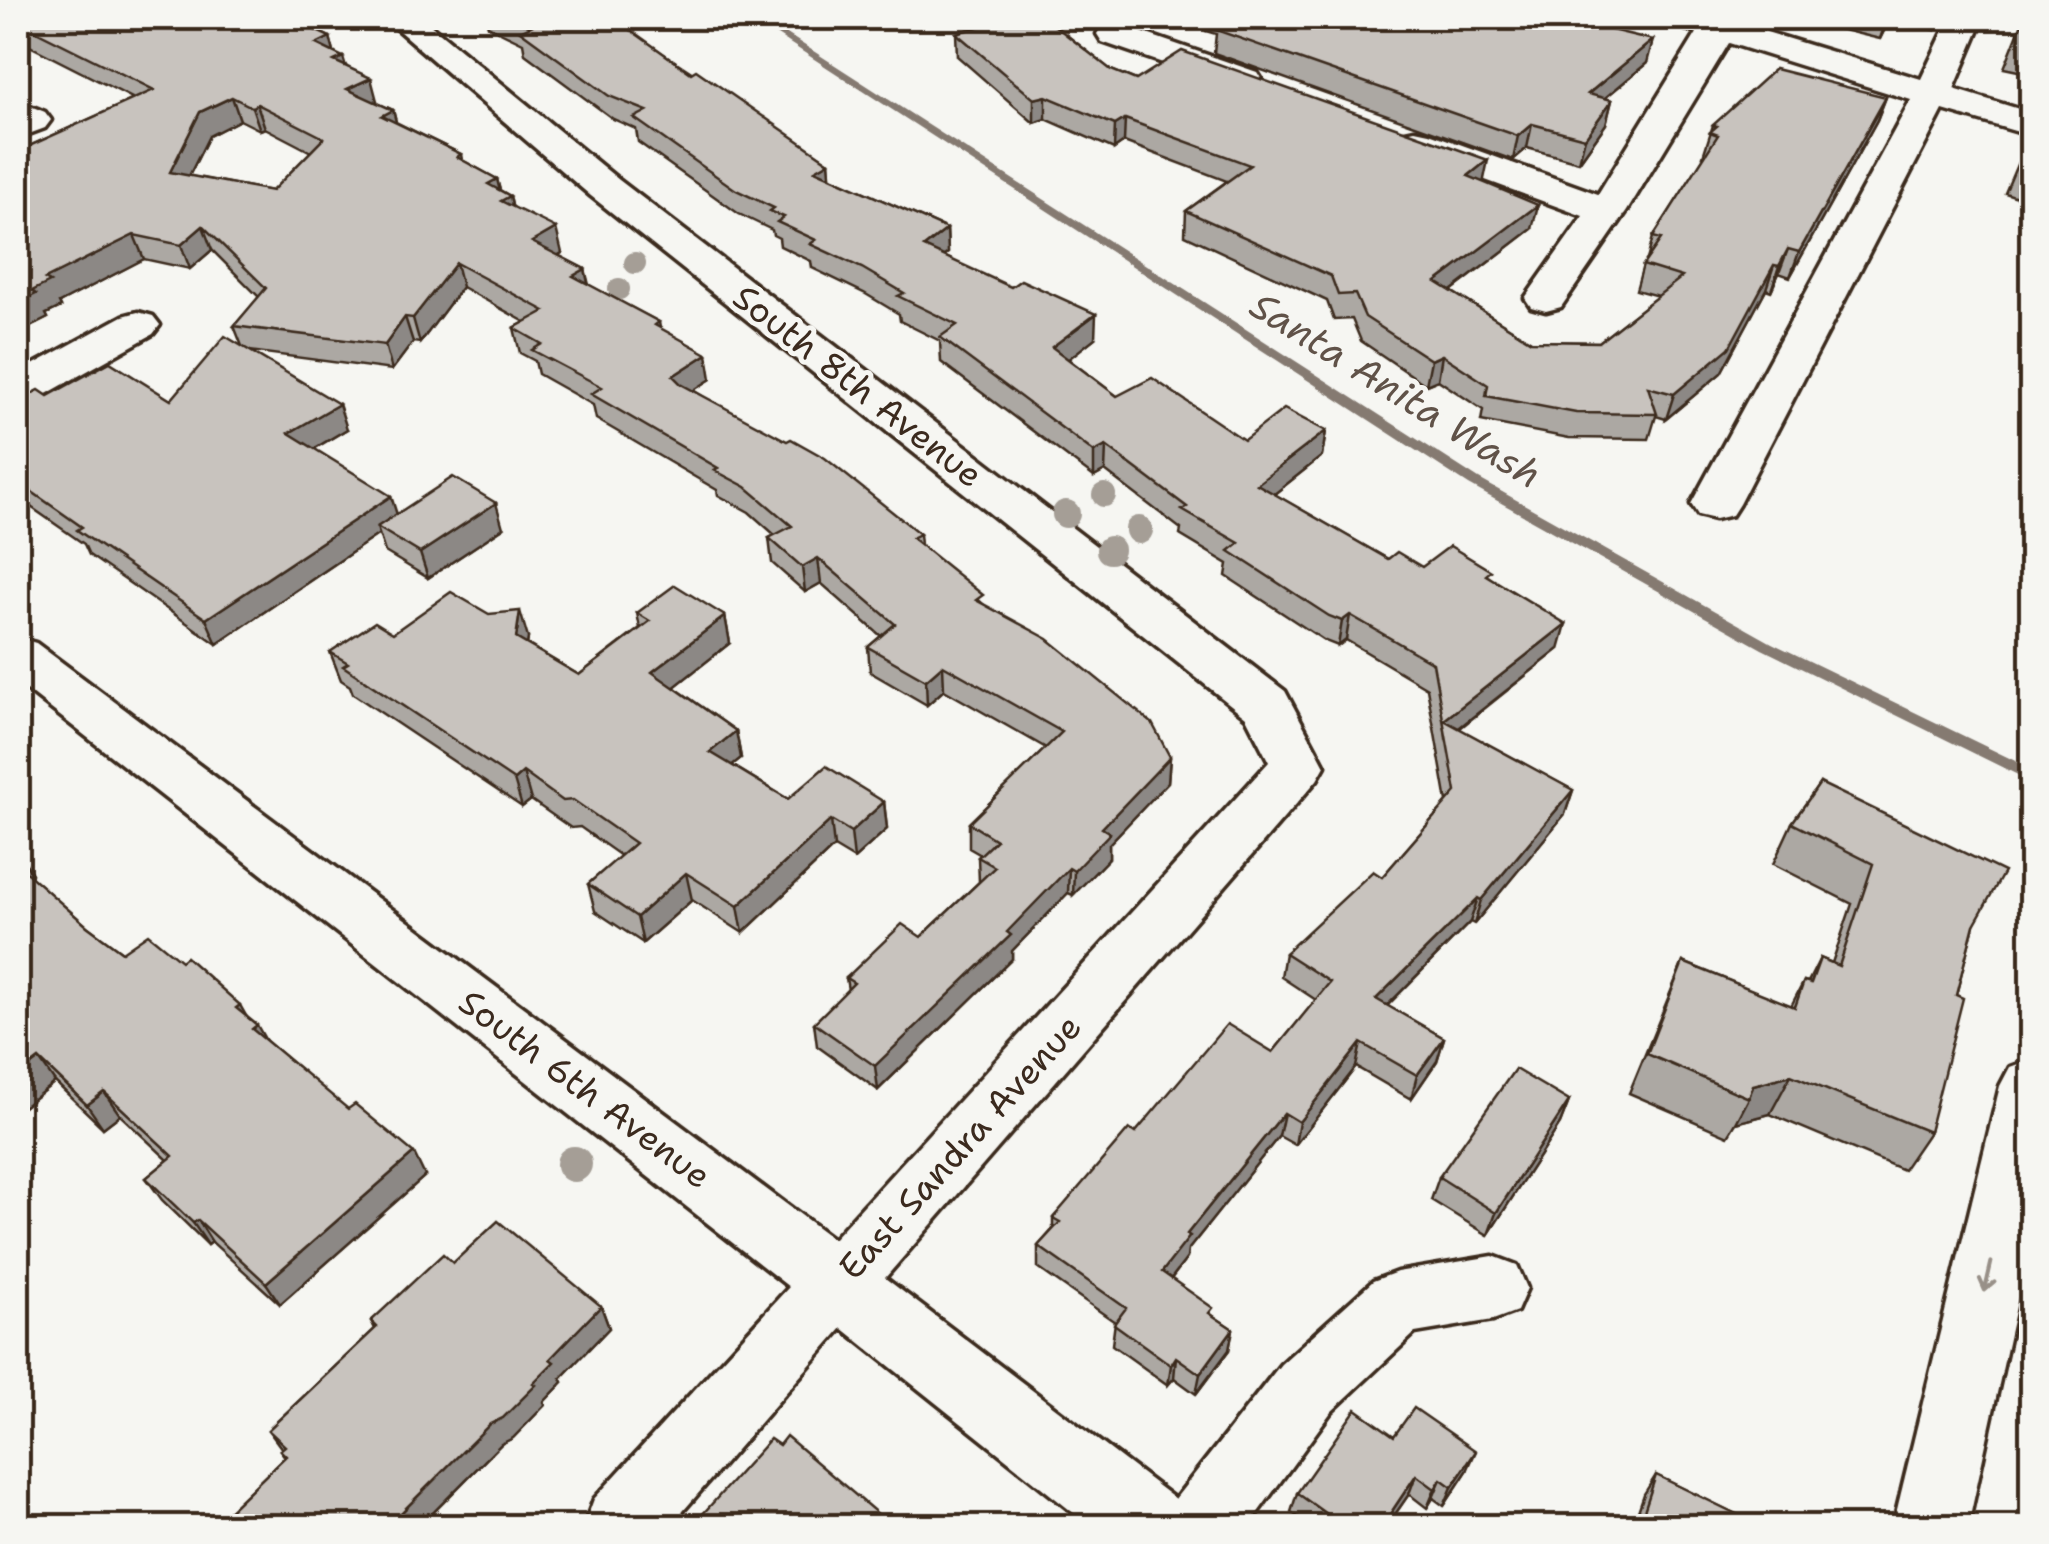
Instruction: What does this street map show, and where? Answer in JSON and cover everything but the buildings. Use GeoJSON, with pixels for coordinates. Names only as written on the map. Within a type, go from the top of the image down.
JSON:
{"type":"FeatureCollection","features":[{"type":"Feature","properties":{"kind":"street","name":"South 8th Avenue"},"geometry":{"type":"LineString","coordinates":[[401,18],[604,188],[1266,705],[1298,766]]}},
{"type":"Feature","properties":{"kind":"street"},"geometry":{"type":"LineString","coordinates":[[1715,504],[1933,94],[1968,18]]}},
{"type":"Feature","properties":{"kind":"street"},"geometry":{"type":"LineString","coordinates":[[1546,298],[1607,210],[1708,21],[2032,125]]}},
{"type":"Feature","properties":{"kind":"street"},"geometry":{"type":"LineString","coordinates":[[1116,34],[1279,93]]}},
{"type":"Feature","properties":{"kind":"street"},"geometry":{"type":"LineString","coordinates":[[18,112],[32,120],[18,126]]}},
{"type":"Feature","properties":{"kind":"street"},"geometry":{"type":"LineString","coordinates":[[1388,132],[1607,210]]}},
{"type":"Feature","properties":{"kind":"street"},"geometry":{"type":"LineString","coordinates":[[18,391],[138,326]]}},
{"type":"Feature","properties":{"kind":"street","name":"South 6th Avenue"},"geometry":{"type":"LineString","coordinates":[[18,656],[1149,1526]]}},
{"type":"Feature","properties":{"kind":"street","name":"East Sandra Avenue"},"geometry":{"type":"LineString","coordinates":[[621,1526],[1298,766]]}},
{"type":"Feature","properties":{"kind":"street"},"geometry":{"type":"LineString","coordinates":[[1930,1526],[2021,1186],[2032,1086]]}},
{"type":"Feature","properties":{"kind":"street"},"geometry":{"type":"LineString","coordinates":[[1202,1526],[1306,1388],[1397,1304],[1494,1288]]}},
{"type":"Feature","properties":{"kind":"waterway","name":"Santa Anita Wash"},"geometry":{"type":"LineString","coordinates":[[756,18],[1474,482],[1767,646],[2027,773]]}}]}
